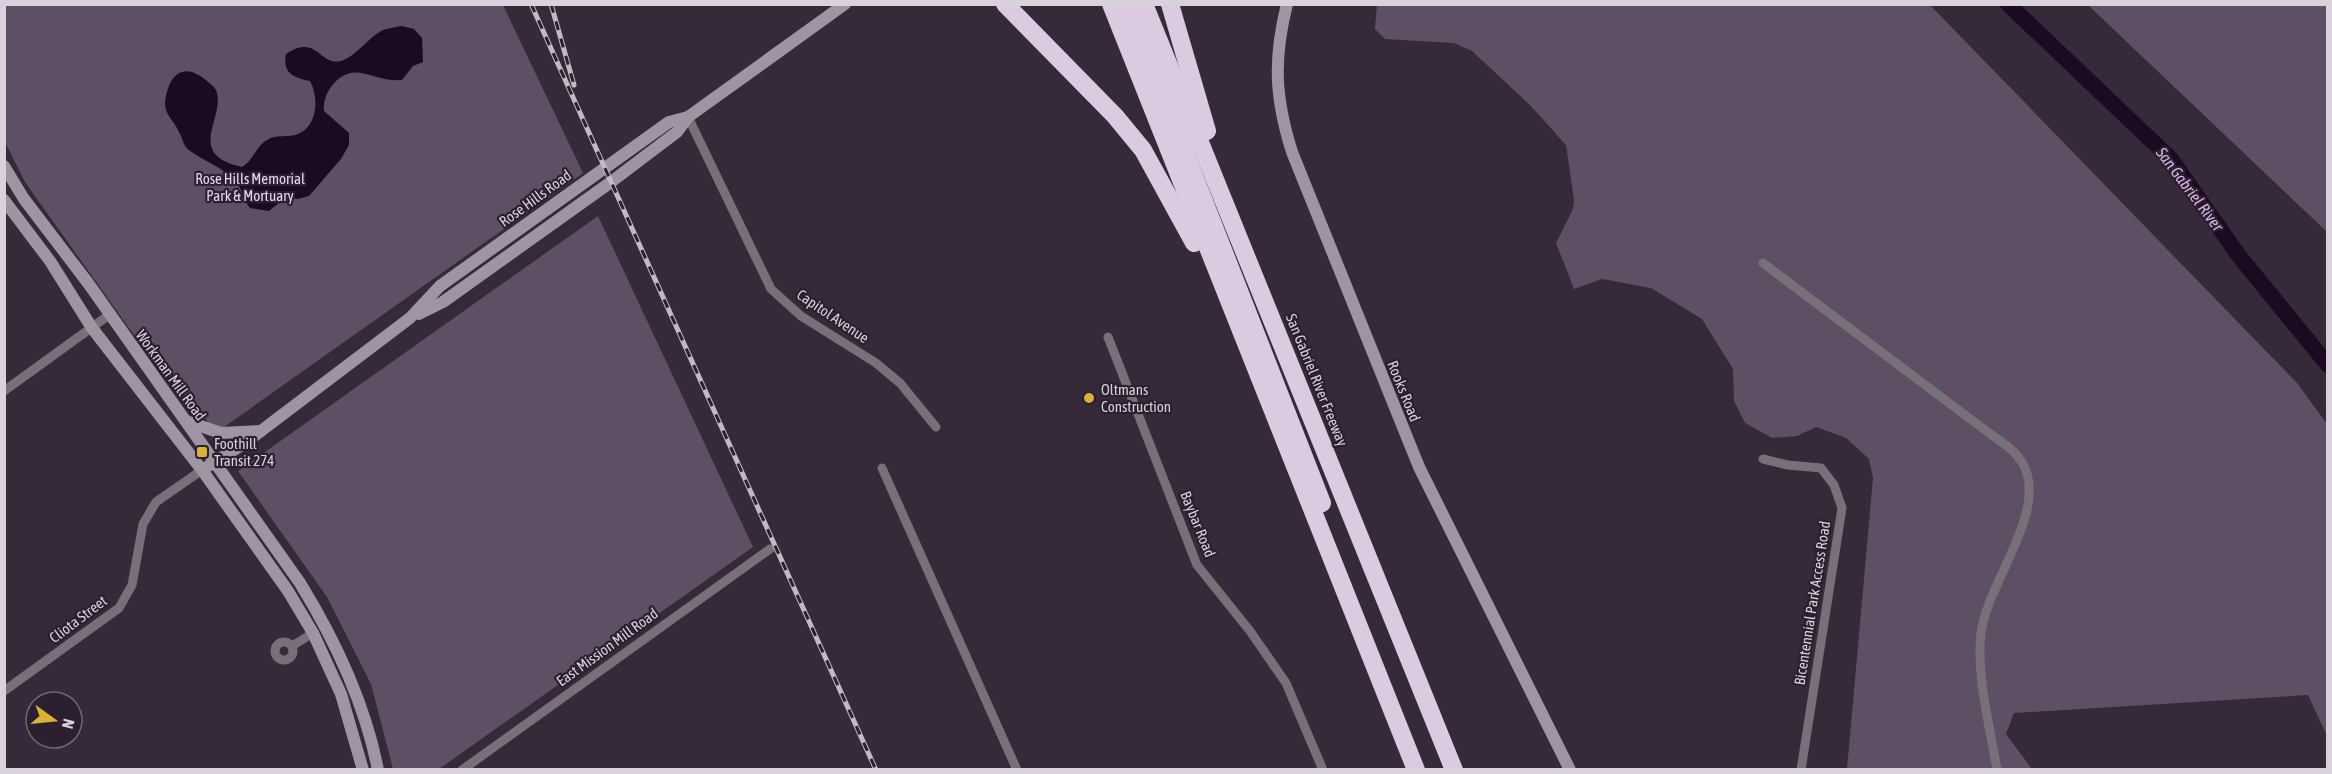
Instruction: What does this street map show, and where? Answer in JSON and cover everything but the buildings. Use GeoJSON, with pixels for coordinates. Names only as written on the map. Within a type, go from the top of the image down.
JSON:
{"type":"FeatureCollection","features":[{"type":"Feature","properties":{"kind":"highway"},"geometry":{"type":"LineString","coordinates":[[1005,4],[1115,116],[1143,150],[1172,199],[1249,352]]}},
{"type":"Feature","properties":{"kind":"highway"},"geometry":{"type":"LineString","coordinates":[[1111,4],[1416,770]]}},
{"type":"Feature","properties":{"kind":"highway"},"geometry":{"type":"LineString","coordinates":[[1127,4],[1429,770]]}},
{"type":"Feature","properties":{"kind":"highway","name":"San Gabriel River Freeway"},"geometry":{"type":"LineString","coordinates":[[1144,4],[1454,770]]}},
{"type":"Feature","properties":{"kind":"highway"},"geometry":{"type":"LineString","coordinates":[[1170,4],[1240,239]]}},
{"type":"Feature","properties":{"kind":"highway"},"geometry":{"type":"LineString","coordinates":[[1179,88],[1177,115],[1442,770]]}},
{"type":"Feature","properties":{"kind":"main road","name":"Rose Hills Road"},"geometry":{"type":"LineString","coordinates":[[202,470],[261,431],[410,318],[449,279],[669,122],[688,117],[845,4]]}},
{"type":"Feature","properties":{"kind":"main road","name":"Rooks Road"},"geometry":{"type":"LineString","coordinates":[[1287,4],[1279,36],[1276,75],[1280,114],[1292,152],[1419,467],[1570,770]]}},
{"type":"Feature","properties":{"kind":"main road","name":"Workman Mill Road"},"geometry":{"type":"LineString","coordinates":[[4,166],[24,199],[281,555],[326,626],[354,689],[378,770]]}},
{"type":"Feature","properties":{"kind":"main road"},"geometry":{"type":"LineString","coordinates":[[4,200],[50,261],[92,328],[202,470],[268,562],[313,633],[340,694],[363,770]]}},
{"type":"Feature","properties":{"kind":"main road"},"geometry":{"type":"LineString","coordinates":[[185,420],[221,433],[261,431]]}},
{"type":"Feature","properties":{"kind":"main road"},"geometry":{"type":"LineString","coordinates":[[268,562],[275,561],[283,567],[317,618],[326,626]]}},
{"type":"Feature","properties":{"kind":"street","name":"Capitol Avenue"},"geometry":{"type":"LineString","coordinates":[[688,117],[771,289],[801,316],[876,363],[892,376],[936,427]]}},
{"type":"Feature","properties":{"kind":"street"},"geometry":{"type":"LineString","coordinates":[[1763,263],[1985,430],[2013,452],[2023,464],[2029,503],[2024,521],[1996,584],[1981,632],[1980,659],[1997,770]]}},
{"type":"Feature","properties":{"kind":"street"},"geometry":{"type":"LineString","coordinates":[[4,391],[109,315]]}},
{"type":"Feature","properties":{"kind":"street","name":"Baybar Road"},"geometry":{"type":"LineString","coordinates":[[1108,337],[1197,565],[1250,631],[1286,683],[1323,770]]}},
{"type":"Feature","properties":{"kind":"street","name":"Bicentennial Park Access Road"},"geometry":{"type":"LineString","coordinates":[[1763,459],[1788,465],[1821,468],[1834,485],[1842,508],[1801,770]]}},
{"type":"Feature","properties":{"kind":"street"},"geometry":{"type":"LineString","coordinates":[[882,468],[1017,770]]}},
{"type":"Feature","properties":{"kind":"street","name":"Cliota Street"},"geometry":{"type":"LineString","coordinates":[[4,692],[119,608],[132,585],[143,524],[156,502],[202,470]]}},
{"type":"Feature","properties":{"kind":"street","name":"East Mission Mill Road"},"geometry":{"type":"LineString","coordinates":[[462,770],[770,549]]}},
{"type":"Feature","properties":{"kind":"street"},"geometry":{"type":"LineString","coordinates":[[295,644],[313,633]]}},
{"type":"Feature","properties":{"kind":"green space"},"geometry":{"type":"Polygon","coordinates":[[[1377,4],[1930,5],[2297,383],[2327,424],[2327,736],[2308,695],[2014,713],[2006,734],[2032,769],[1847,769],[1873,478],[1869,459],[1846,438],[1816,427],[1797,436],[1772,438],[1745,423],[1734,401],[1733,369],[1702,319],[1651,288],[1602,279],[1574,289],[1556,243],[1573,209],[1574,200],[1566,145],[1530,105],[1472,51],[1454,43],[1385,39],[1375,29],[1377,4]]]}},
{"type":"Feature","properties":{"kind":"green space","name":"Rose Hills Memorial Park & Mortuary"},"geometry":{"type":"Polygon","coordinates":[[[5,5],[503,5],[583,173],[217,432],[146,352],[25,182],[5,142],[5,5]]]}},
{"type":"Feature","properties":{"kind":"green space"},"geometry":{"type":"Polygon","coordinates":[[[2087,5],[2327,5],[2327,232],[2089,6],[2087,5]]]}},
{"type":"Feature","properties":{"kind":"green space"},"geometry":{"type":"Polygon","coordinates":[[[598,216],[753,547],[439,769],[393,769],[371,684],[327,597],[238,471],[598,216]]]}},
{"type":"Feature","properties":{"kind":"shaded area"},"geometry":{"type":"Polygon","coordinates":[[[402,26],[414,29],[422,38],[423,62],[413,66],[402,80],[390,80],[361,73],[353,73],[339,79],[329,90],[324,111],[349,133],[349,145],[341,159],[309,196],[298,199],[286,197],[269,211],[250,208],[232,178],[195,155],[184,145],[165,107],[168,87],[180,72],[192,72],[207,81],[216,90],[218,101],[211,144],[215,153],[224,161],[242,167],[267,140],[298,134],[310,125],[313,118],[315,95],[313,88],[310,81],[290,74],[286,66],[286,54],[296,48],[305,47],[311,48],[327,59],[341,61],[351,56],[383,30],[402,26]]]}},
{"type":"Feature","properties":{"kind":"waterway","name":"San Gabriel River"},"geometry":{"type":"LineString","coordinates":[[2008,4],[2171,159],[2239,256],[2328,365]]}},
{"type":"Feature","properties":{"kind":"railway"},"geometry":{"type":"LineString","coordinates":[[531,4],[876,770]]}},
{"type":"Feature","properties":{"kind":"railway"},"geometry":{"type":"LineString","coordinates":[[551,4],[574,85]]}},
{"type":"Feature","properties":{"kind":"place","name":"Oltmans Construction"},"geometry":{"type":"Point","coordinates":[1089,398]}},
{"type":"Feature","properties":{"kind":"place","name":"Foothill Transit 274"},"geometry":{"type":"Point","coordinates":[202,452]}}]}
